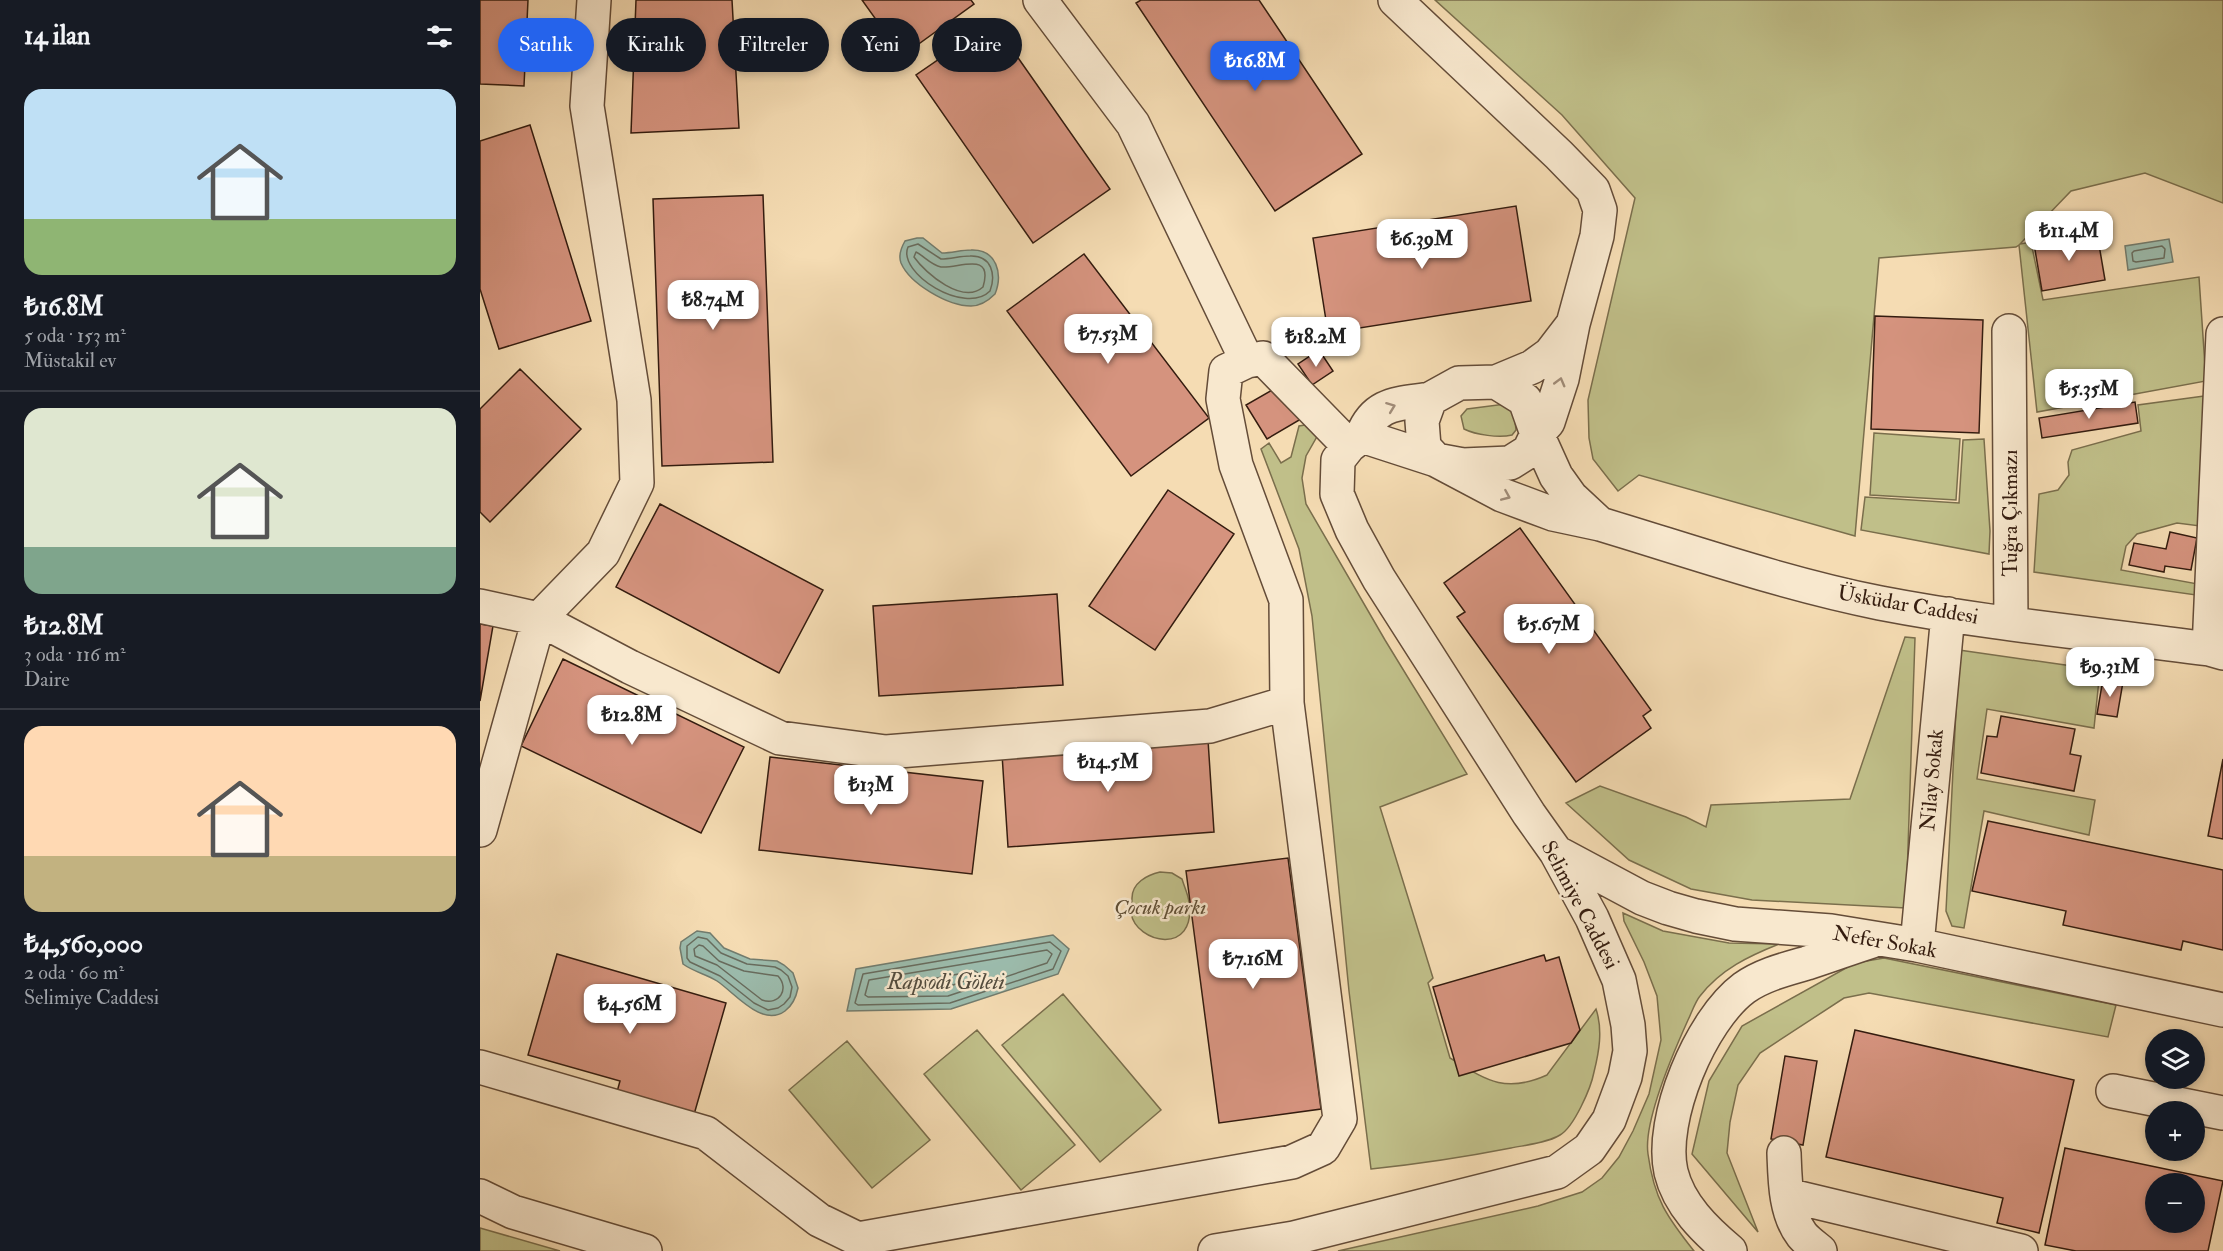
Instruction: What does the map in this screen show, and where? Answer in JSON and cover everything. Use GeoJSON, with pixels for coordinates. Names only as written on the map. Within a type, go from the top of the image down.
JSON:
{"type":"FeatureCollection","features":[{"type":"Feature","properties":{"kind":"street"},"geometry":{"type":"LineString","coordinates":[[480,830],[539,619],[603,553],[637,483],[634,400],[587,106],[594,0]]}},
{"type":"Feature","properties":{"kind":"street"},"geometry":{"type":"LineString","coordinates":[[1040,0],[1133,124],[1247,361]]}},
{"type":"Feature","properties":{"kind":"street"},"geometry":{"type":"LineString","coordinates":[[480,1067],[706,1133],[819,1220],[858,1239],[1292,1162],[1323,1148],[1340,1119],[1287,703],[1286,600],[1236,465],[1223,399],[1226,371],[1247,361],[1263,358],[1356,441],[1463,465],[1510,463],[1529,450],[1537,434],[1548,422],[1562,379],[1572,324],[1597,236],[1600,210],[1593,190],[1559,155],[1395,0]]}},
{"type":"Feature","properties":{"kind":"street"},"geometry":{"type":"LineString","coordinates":[[1436,459],[1424,447],[1422,421],[1430,399],[1460,383],[1496,382],[1532,368],[1550,354],[1572,324]]}},
{"type":"Feature","properties":{"kind":"street","name":"Tuğra Çıkmazı"},"geometry":{"type":"LineString","coordinates":[[2009,331],[2011,623]]}},
{"type":"Feature","properties":{"kind":"street"},"geometry":{"type":"LineString","coordinates":[[2216,651],[2223,334]]}},
{"type":"Feature","properties":{"kind":"street"},"geometry":{"type":"LineString","coordinates":[[1496,382],[1525,400],[1556,476],[1571,497],[1600,524]]}},
{"type":"Feature","properties":{"kind":"street","name":"Selimiye Caddesi"},"geometry":{"type":"LineString","coordinates":[[1215,1251],[1293,1238],[1557,1173],[1589,1149],[1609,1120],[1625,1077],[1630,1051],[1628,1025],[1619,980],[1592,918],[1556,852],[1529,814],[1379,579],[1352,530],[1337,494],[1338,460],[1356,441],[1368,421],[1389,405],[1430,399]]}},
{"type":"Feature","properties":{"kind":"street","name":"Üsküdar Caddesi"},"geometry":{"type":"LineString","coordinates":[[1436,459],[1502,495],[1553,514],[1600,524],[1777,578],[1878,602],[1948,614],[2216,651]]}},
{"type":"Feature","properties":{"kind":"street"},"geometry":{"type":"LineString","coordinates":[[480,606],[539,619],[630,667],[780,738],[886,752],[1210,726],[1287,703]]}},
{"type":"Feature","properties":{"kind":"street","name":"Nilay Sokak"},"geometry":{"type":"LineString","coordinates":[[1917,945],[1948,614]]}},
{"type":"Feature","properties":{"kind":"street","name":"Nefer Sokak"},"geometry":{"type":"LineString","coordinates":[[1556,852],[1642,898],[1668,908],[1735,924],[1831,932],[1917,945],[2223,1010]]}},
{"type":"Feature","properties":{"kind":"street"},"geometry":{"type":"LineString","coordinates":[[1730,1251],[1692,1214],[1680,1195],[1671,1173],[1670,1136],[1676,1106],[1692,1056],[1723,1007],[1745,987],[1777,972],[1876,940]]}},
{"type":"Feature","properties":{"kind":"street"},"geometry":{"type":"LineString","coordinates":[[2113,1091],[2223,1113]]}},
{"type":"Feature","properties":{"kind":"street"},"geometry":{"type":"LineString","coordinates":[[1784,1154],[1787,1195],[1794,1223],[1803,1236],[1820,1251]]}},
{"type":"Feature","properties":{"kind":"street"},"geometry":{"type":"LineString","coordinates":[[1787,1195],[2001,1249]]}},
{"type":"Feature","properties":{"kind":"street"},"geometry":{"type":"LineString","coordinates":[[480,1196],[513,1212],[645,1251]]}},
{"type":"Feature","properties":{"kind":"green space"},"geometry":{"type":"Polygon","coordinates":[[[1435,0],[2223,0],[2223,203],[2145,173],[2071,191],[2020,244],[2031,242],[2043,300],[2199,277],[2206,381],[2037,412],[2019,245],[1879,258],[1855,536],[1639,475],[1618,491],[1593,459],[1589,438],[1588,400],[1635,198],[1562,115],[1435,0]]]}},
{"type":"Feature","properties":{"kind":"green space"},"geometry":{"type":"Polygon","coordinates":[[[2204,396],[2207,398],[2200,526],[2177,523],[2137,534],[2126,546],[2121,570],[2198,584],[2196,595],[2034,572],[2039,494],[2058,490],[2069,475],[2068,462],[2072,450],[2141,431],[2138,405],[2204,396]]]}},
{"type":"Feature","properties":{"kind":"green space"},"geometry":{"type":"Polygon","coordinates":[[[1513,403],[1516,430],[1512,435],[1488,435],[1464,429],[1461,416],[1467,409],[1513,403]]]}},
{"type":"Feature","properties":{"kind":"green space"},"geometry":{"type":"Polygon","coordinates":[[[1305,425],[1319,433],[1306,456],[1302,478],[1306,504],[1385,640],[1467,774],[1380,807],[1433,978],[1428,983],[1450,1058],[1474,1073],[1496,1082],[1507,1084],[1532,1081],[1547,1075],[1596,1009],[1600,1041],[1592,1079],[1571,1124],[1560,1135],[1549,1140],[1459,1157],[1371,1169],[1349,991],[1312,616],[1299,549],[1261,449],[1269,443],[1281,463],[1291,457],[1299,426],[1305,425]]]}},
{"type":"Feature","properties":{"kind":"green space"},"geometry":{"type":"Polygon","coordinates":[[[1874,433],[1960,439],[1956,500],[1870,495],[1874,433]]]}},
{"type":"Feature","properties":{"kind":"green space"},"geometry":{"type":"Polygon","coordinates":[[[1984,439],[1990,531],[1989,554],[1861,530],[1865,497],[1959,503],[1963,440],[1984,439]]]}},
{"type":"Feature","properties":{"kind":"green space"},"geometry":{"type":"Polygon","coordinates":[[[1905,637],[1915,638],[1906,908],[1752,900],[1691,889],[1629,860],[1566,803],[1600,786],[1686,817],[1706,827],[1711,805],[1850,799],[1905,637]]]}},
{"type":"Feature","properties":{"kind":"green space"},"geometry":{"type":"Polygon","coordinates":[[[1959,650],[2100,670],[2094,728],[1987,709],[1977,779],[2095,800],[2089,835],[1984,811],[1964,928],[1952,926],[1946,911],[1959,650]]]}},
{"type":"Feature","properties":{"kind":"green space","name":"Çocuk parkı"},"geometry":{"type":"Polygon","coordinates":[[[1160,872],[1172,873],[1182,879],[1189,902],[1189,919],[1184,931],[1175,937],[1165,939],[1143,932],[1135,924],[1131,913],[1133,893],[1137,884],[1150,875],[1160,872]]]}},
{"type":"Feature","properties":{"kind":"green space"},"geometry":{"type":"Polygon","coordinates":[[[1623,913],[1663,931],[1729,943],[1779,944],[1736,964],[1717,978],[1700,996],[1675,1049],[1655,1105],[1648,1140],[1648,1154],[1654,1183],[1663,1207],[1694,1251],[1338,1251],[1538,1206],[1582,1192],[1602,1178],[1619,1157],[1649,1094],[1661,1040],[1657,996],[1624,921],[1623,913]]]}},
{"type":"Feature","properties":{"kind":"green space"},"geometry":{"type":"Polygon","coordinates":[[[1884,958],[2116,1005],[2108,1037],[1869,993],[1844,998],[1760,1053],[1738,1085],[1730,1122],[1727,1153],[1758,1232],[1692,1154],[1709,1081],[1742,1026],[1855,963],[1884,958]]]}},
{"type":"Feature","properties":{"kind":"green space"},"geometry":{"type":"Polygon","coordinates":[[[1063,994],[1161,1110],[1100,1162],[1002,1045],[1063,994]]]}},
{"type":"Feature","properties":{"kind":"green space"},"geometry":{"type":"Polygon","coordinates":[[[977,1030],[1075,1145],[1021,1190],[924,1074],[977,1030]]]}},
{"type":"Feature","properties":{"kind":"green space"},"geometry":{"type":"Polygon","coordinates":[[[847,1041],[930,1140],[872,1188],[789,1090],[847,1041]]]}},
{"type":"Feature","properties":{"kind":"green space"},"geometry":{"type":"Polygon","coordinates":[[[480,1228],[560,1251],[480,1251],[480,1228]]]}},
{"type":"Feature","properties":{"kind":"water"},"geometry":{"type":"Polygon","coordinates":[[[923,238],[942,253],[971,250],[987,254],[996,264],[998,271],[995,294],[987,301],[971,306],[941,298],[921,286],[906,271],[900,257],[905,241],[923,238]]]}},
{"type":"Feature","properties":{"kind":"water"},"geometry":{"type":"Polygon","coordinates":[[[2169,239],[2173,262],[2128,270],[2125,246],[2169,239]]]}},
{"type":"Feature","properties":{"kind":"water"},"geometry":{"type":"Polygon","coordinates":[[[697,931],[710,933],[724,948],[750,959],[777,961],[784,965],[793,973],[798,988],[790,1006],[776,1015],[758,1012],[717,981],[683,964],[681,942],[697,931]]]}},
{"type":"Feature","properties":{"kind":"water","name":"Rapsodi Göleti"},"geometry":{"type":"Polygon","coordinates":[[[1053,935],[1069,949],[1058,974],[951,1009],[847,1011],[856,969],[1053,935]]]}},
{"type":"Feature","properties":{"kind":"building"},"geometry":{"type":"Polygon","coordinates":[[[480,0],[528,0],[527,18],[498,18],[498,72],[525,72],[524,86],[480,84],[480,0]]]}},
{"type":"Feature","properties":{"kind":"building"},"geometry":{"type":"Polygon","coordinates":[[[636,0],[732,0],[733,18],[718,18],[718,72],[736,72],[739,128],[631,133],[633,72],[706,72],[706,18],[635,18],[636,0]]]}},
{"type":"Feature","properties":{"kind":"building"},"geometry":{"type":"Polygon","coordinates":[[[862,0],[971,0],[974,4],[955,18],[932,18],[932,34],[920,43],[920,18],[875,18],[862,0]]]}},
{"type":"Feature","properties":{"kind":"building"},"geometry":{"type":"Polygon","coordinates":[[[1141,0],[1259,0],[1362,154],[1275,211],[1136,3],[1141,0]]]}},
{"type":"Feature","properties":{"kind":"building"},"geometry":{"type":"Polygon","coordinates":[[[1022,63],[1110,189],[1033,243],[916,75],[932,64],[932,72],[1022,72],[1022,63]]]}},
{"type":"Feature","properties":{"kind":"building"},"geometry":{"type":"Polygon","coordinates":[[[530,125],[591,321],[499,349],[480,289],[480,141],[530,125]]]}},
{"type":"Feature","properties":{"kind":"building"},"geometry":{"type":"Polygon","coordinates":[[[763,195],[773,462],[662,466],[653,199],[763,195]]]}},
{"type":"Feature","properties":{"kind":"building"},"geometry":{"type":"Polygon","coordinates":[[[1516,206],[1531,301],[1328,333],[1313,238],[1516,206]]]}},
{"type":"Feature","properties":{"kind":"building"},"geometry":{"type":"Polygon","coordinates":[[[2097,233],[2105,280],[2042,291],[2034,244],[2097,233]]]}},
{"type":"Feature","properties":{"kind":"building"},"geometry":{"type":"Polygon","coordinates":[[[1084,254],[1209,418],[1131,476],[1007,311],[1084,254]]]}},
{"type":"Feature","properties":{"kind":"building"},"geometry":{"type":"Polygon","coordinates":[[[1875,316],[1983,320],[1979,433],[1871,429],[1875,316]]]}},
{"type":"Feature","properties":{"kind":"building"},"geometry":{"type":"Polygon","coordinates":[[[1319,350],[1333,371],[1312,385],[1298,364],[1319,350]]]}},
{"type":"Feature","properties":{"kind":"building"},"geometry":{"type":"Polygon","coordinates":[[[520,369],[581,429],[490,522],[480,512],[480,409],[520,369]]]}},
{"type":"Feature","properties":{"kind":"building"},"geometry":{"type":"Polygon","coordinates":[[[1281,385],[1301,419],[1267,439],[1246,405],[1281,385]]]}},
{"type":"Feature","properties":{"kind":"building"},"geometry":{"type":"Polygon","coordinates":[[[2135,402],[2138,423],[2042,438],[2039,418],[2135,402]]]}},
{"type":"Feature","properties":{"kind":"building"},"geometry":{"type":"Polygon","coordinates":[[[1168,490],[1234,534],[1155,650],[1089,606],[1168,490]]]}},
{"type":"Feature","properties":{"kind":"building"},"geometry":{"type":"Polygon","coordinates":[[[660,504],[823,590],[779,673],[616,587],[660,504]]]}},
{"type":"Feature","properties":{"kind":"building"},"geometry":{"type":"Polygon","coordinates":[[[1520,528],[1651,710],[1643,716],[1651,728],[1576,782],[1457,617],[1465,612],[1444,583],[1520,528]]]}},
{"type":"Feature","properties":{"kind":"building"},"geometry":{"type":"Polygon","coordinates":[[[2170,532],[2197,538],[2191,570],[2165,566],[2164,572],[2129,565],[2134,543],[2166,549],[2170,532]]]}},
{"type":"Feature","properties":{"kind":"building"},"geometry":{"type":"Polygon","coordinates":[[[1057,594],[1063,685],[879,696],[873,606],[1057,594]]]}},
{"type":"Feature","properties":{"kind":"building"},"geometry":{"type":"Polygon","coordinates":[[[480,624],[493,626],[480,701],[480,624]]]}},
{"type":"Feature","properties":{"kind":"building"},"geometry":{"type":"Polygon","coordinates":[[[563,659],[744,747],[701,833],[521,746],[563,659]]]}},
{"type":"Feature","properties":{"kind":"building"},"geometry":{"type":"Polygon","coordinates":[[[2103,679],[2123,682],[2117,717],[2097,714],[2103,679]]]}},
{"type":"Feature","properties":{"kind":"building"},"geometry":{"type":"Polygon","coordinates":[[[2001,716],[2075,729],[2070,754],[2081,756],[2074,791],[1981,773],[1987,736],[1997,737],[2001,716]]]}},
{"type":"Feature","properties":{"kind":"building"},"geometry":{"type":"Polygon","coordinates":[[[1208,740],[1214,832],[1008,847],[1002,754],[1208,740]]]}},
{"type":"Feature","properties":{"kind":"building"},"geometry":{"type":"Polygon","coordinates":[[[770,757],[983,781],[972,874],[759,850],[770,757]]]}},
{"type":"Feature","properties":{"kind":"building"},"geometry":{"type":"Polygon","coordinates":[[[2223,759],[2223,839],[2208,836],[2223,759]]]}},
{"type":"Feature","properties":{"kind":"building"},"geometry":{"type":"Polygon","coordinates":[[[1988,821],[2223,870],[2223,950],[2183,941],[2181,950],[2063,925],[2066,911],[1972,891],[1988,821]]]}},
{"type":"Feature","properties":{"kind":"building"},"geometry":{"type":"Polygon","coordinates":[[[1288,858],[1321,1109],[1219,1123],[1186,871],[1288,858]]]}},
{"type":"Feature","properties":{"kind":"building"},"geometry":{"type":"Polygon","coordinates":[[[557,954],[726,1003],[691,1125],[614,1103],[620,1081],[528,1055],[557,954]]]}},
{"type":"Feature","properties":{"kind":"building"},"geometry":{"type":"Polygon","coordinates":[[[1544,955],[1546,961],[1559,957],[1580,1030],[1571,1043],[1459,1076],[1433,987],[1544,955]]]}},
{"type":"Feature","properties":{"kind":"building"},"geometry":{"type":"Polygon","coordinates":[[[1855,1030],[2074,1080],[2039,1233],[1997,1223],[2003,1198],[1826,1157],[1855,1030]]]}},
{"type":"Feature","properties":{"kind":"building"},"geometry":{"type":"Polygon","coordinates":[[[1785,1056],[1817,1061],[1803,1145],[1771,1139],[1785,1056]]]}},
{"type":"Feature","properties":{"kind":"building"},"geometry":{"type":"Polygon","coordinates":[[[2065,1148],[2185,1173],[2145,1173],[2145,1233],[2205,1233],[2205,1177],[2223,1181],[2208,1251],[2076,1251],[2045,1245],[2065,1148]]]}}]}
